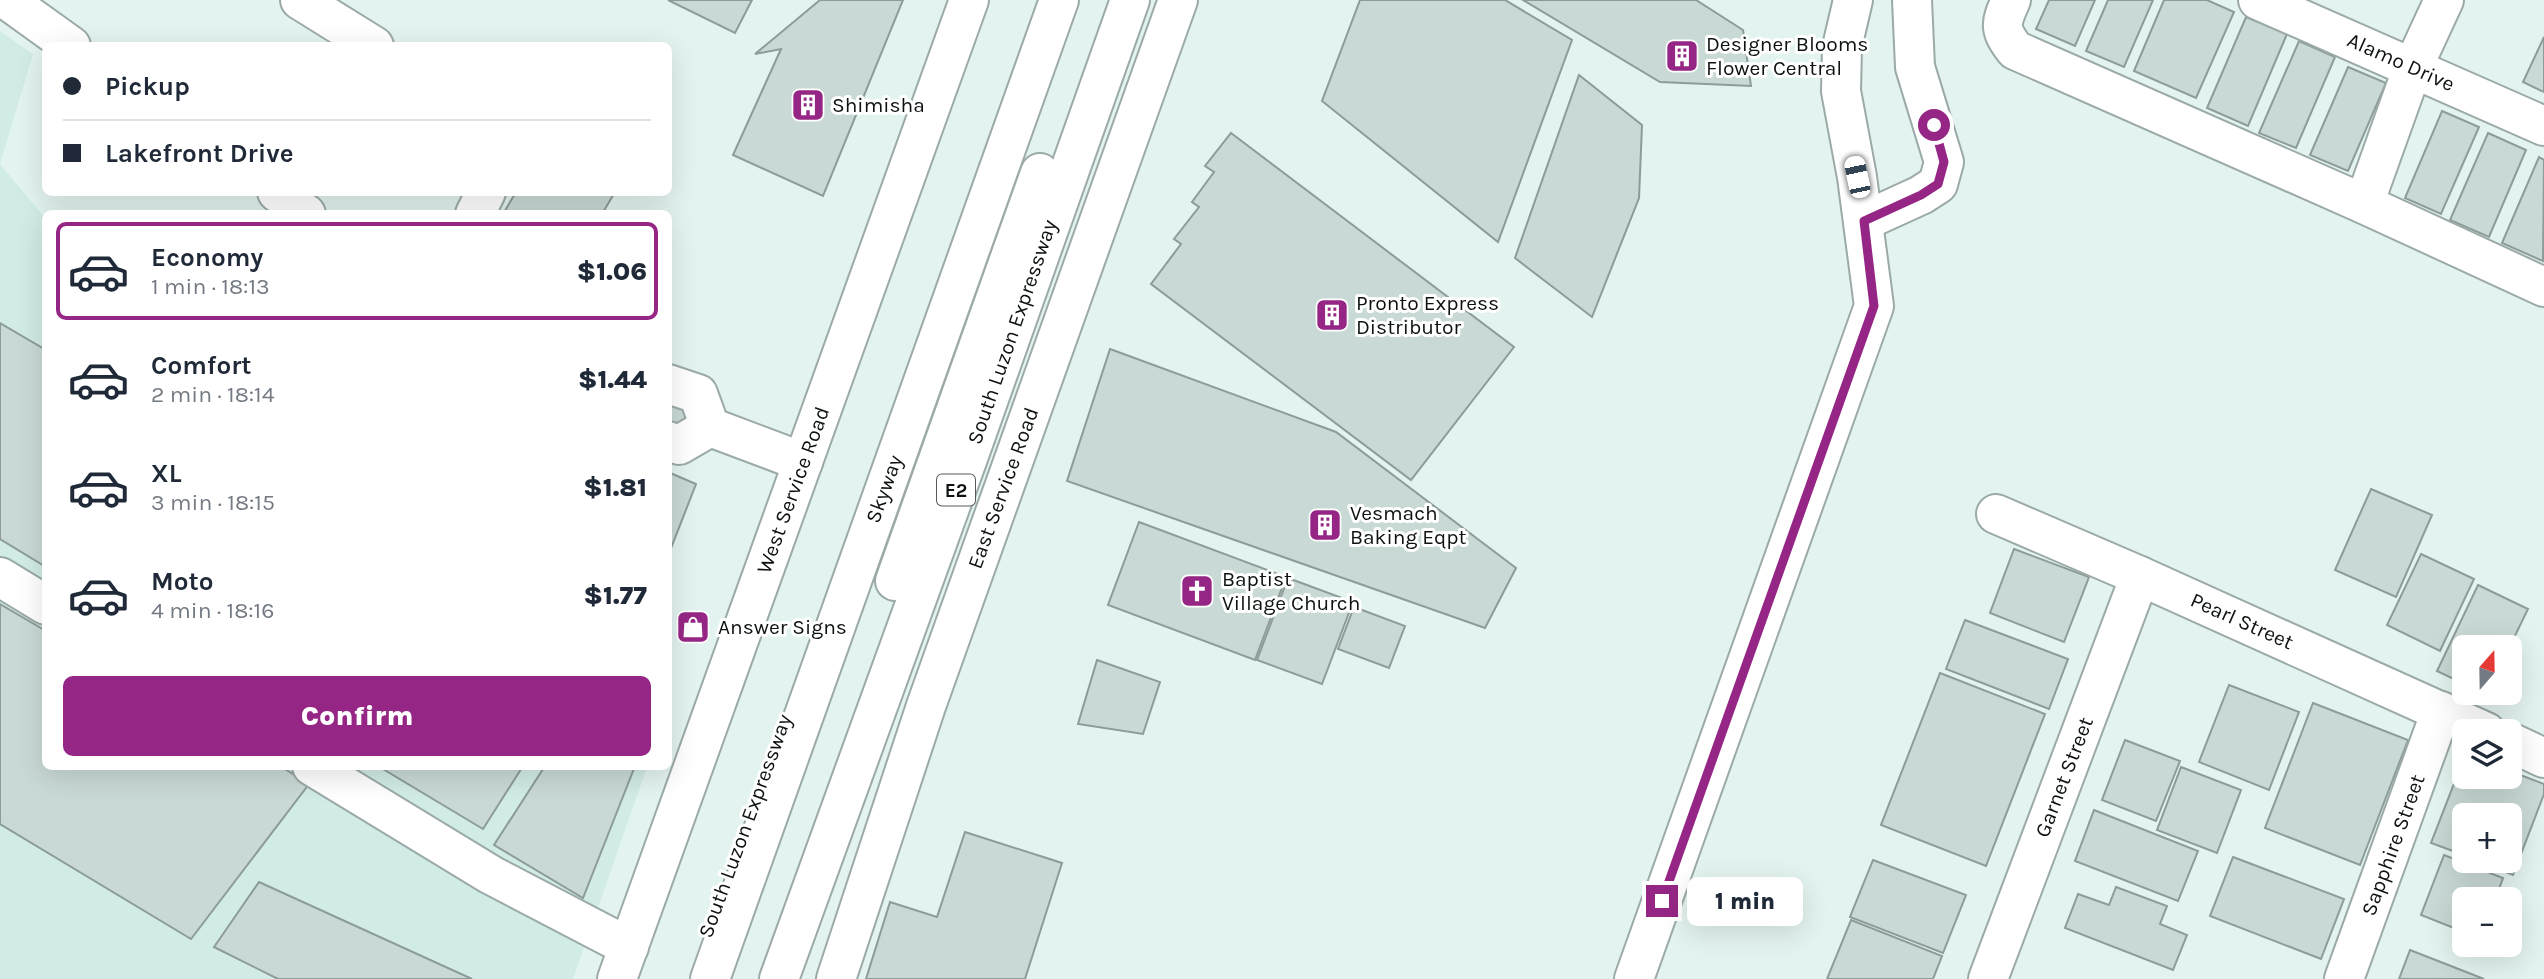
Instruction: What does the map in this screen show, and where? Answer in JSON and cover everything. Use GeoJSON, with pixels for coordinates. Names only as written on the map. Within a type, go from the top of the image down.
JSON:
{"type":"FeatureCollection","features":[{"type":"Feature","properties":{"kind":"main road"},"geometry":{"type":"LineString","coordinates":[[7,0],[65,42]]}},
{"type":"Feature","properties":{"kind":"main road"},"geometry":{"type":"LineString","coordinates":[[300,0],[368,42]]}},
{"type":"Feature","properties":{"kind":"main road","name":"West Service Road"},"geometry":{"type":"LineString","coordinates":[[623,963],[969,0]]}},
{"type":"Feature","properties":{"kind":"main road","name":"South Luzon Expressway"},"geometry":{"type":"LineString","coordinates":[[691,979],[1038,0]]}},
{"type":"Feature","properties":{"kind":"main road","name":"Skyway"},"geometry":{"type":"LineString","coordinates":[[710,979],[1059,0]]}},
{"type":"Feature","properties":{"kind":"main road","name":"Skyway"},"geometry":{"type":"LineString","coordinates":[[755,979],[1102,0]]}},
{"type":"Feature","properties":{"kind":"main road","name":"South Luzon Expressway"},"geometry":{"type":"LineString","coordinates":[[779,979],[969,455],[1129,0]]}},
{"type":"Feature","properties":{"kind":"main road","name":"East Service Road"},"geometry":{"type":"LineString","coordinates":[[836,979],[926,706],[1178,0]]}},
{"type":"Feature","properties":{"kind":"main road"},"geometry":{"type":"LineString","coordinates":[[1634,979],[1874,306],[1864,221],[1841,91],[1842,47],[1853,0]]}},
{"type":"Feature","properties":{"kind":"main road"},"geometry":{"type":"LineString","coordinates":[[1864,221],[1921,195],[1938,184],[1944,162],[1915,67],[1912,0]]}},
{"type":"Feature","properties":{"kind":"main road"},"geometry":{"type":"LineString","coordinates":[[2011,0],[2002,19],[2002,34],[2015,50],[2364,204],[2544,287]]}},
{"type":"Feature","properties":{"kind":"main road","name":"Alamo Drive"},"geometry":{"type":"LineString","coordinates":[[2258,0],[2544,125]]}},
{"type":"Feature","properties":{"kind":"main road"},"geometry":{"type":"LineString","coordinates":[[2364,204],[2413,67],[2444,0]]}},
{"type":"Feature","properties":{"kind":"main road"},"geometry":{"type":"LineString","coordinates":[[282,196],[301,210]]}},
{"type":"Feature","properties":{"kind":"main road"},"geometry":{"type":"LineString","coordinates":[[672,385],[698,394],[709,427]]}},
{"type":"Feature","properties":{"kind":"main road"},"geometry":{"type":"LineString","coordinates":[[709,427],[803,462]]}},
{"type":"Feature","properties":{"kind":"main road"},"geometry":{"type":"LineString","coordinates":[[672,442],[679,445],[709,427]]}},
{"type":"Feature","properties":{"kind":"main road","name":"Pearl Street"},"geometry":{"type":"LineString","coordinates":[[1996,514],[2458,719]]}},
{"type":"Feature","properties":{"kind":"main road","name":"Garnet Street"},"geometry":{"type":"LineString","coordinates":[[1988,979],[2140,576]]}},
{"type":"Feature","properties":{"kind":"main road"},"geometry":{"type":"LineString","coordinates":[[0,577],[42,603]]}},
{"type":"Feature","properties":{"kind":"main road","name":"Sapphire Street"},"geometry":{"type":"LineString","coordinates":[[2344,979],[2441,711]]}},
{"type":"Feature","properties":{"kind":"main road"},"geometry":{"type":"LineString","coordinates":[[2522,748],[2544,758]]}},
{"type":"Feature","properties":{"kind":"main road"},"geometry":{"type":"LineString","coordinates":[[319,770],[491,875],[623,963]]}},
{"type":"Feature","properties":{"kind":"shaded area"},"geometry":{"type":"Polygon","coordinates":[[[0,31],[33,54],[0,164],[0,31]]]}},
{"type":"Feature","properties":{"kind":"shaded area"},"geometry":{"type":"Polygon","coordinates":[[[0,164],[42,214],[42,770],[646,770],[573,979],[0,979],[0,164]]]}},
{"type":"Feature","properties":{"kind":"building"},"geometry":{"type":"Polygon","coordinates":[[[668,0],[752,0],[735,33],[668,0]]]}},
{"type":"Feature","properties":{"kind":"building","name":"Shimisha"},"geometry":{"type":"Polygon","coordinates":[[[820,0],[903,0],[823,196],[733,155],[781,49],[755,54],[820,0]]]}},
{"type":"Feature","properties":{"kind":"building"},"geometry":{"type":"Polygon","coordinates":[[[1360,0],[1505,0],[1572,40],[1498,242],[1322,101],[1360,0]]]}},
{"type":"Feature","properties":{"kind":"building","name":"Designer Blooms Flower Central"},"geometry":{"type":"Polygon","coordinates":[[[1523,0],[1696,0],[1743,30],[1751,86],[1660,82],[1523,0]]]}},
{"type":"Feature","properties":{"kind":"building"},"geometry":{"type":"Polygon","coordinates":[[[2049,0],[2095,0],[2075,46],[2036,29],[2049,0]]]}},
{"type":"Feature","properties":{"kind":"building"},"geometry":{"type":"Polygon","coordinates":[[[2108,0],[2153,0],[2124,67],[2086,51],[2108,0]]]}},
{"type":"Feature","properties":{"kind":"building"},"geometry":{"type":"Polygon","coordinates":[[[2164,0],[2207,0],[2234,12],[2196,98],[2134,71],[2164,0]]]}},
{"type":"Feature","properties":{"kind":"building"},"geometry":{"type":"Polygon","coordinates":[[[2246,17],[2287,34],[2248,126],[2207,108],[2246,17]]]}},
{"type":"Feature","properties":{"kind":"building"},"geometry":{"type":"Polygon","coordinates":[[[2544,37],[2544,92],[2523,82],[2544,37]]]}},
{"type":"Feature","properties":{"kind":"building"},"geometry":{"type":"Polygon","coordinates":[[[2299,41],[2335,57],[2296,148],[2259,133],[2299,41]]]}},
{"type":"Feature","properties":{"kind":"building"},"geometry":{"type":"Polygon","coordinates":[[[2348,67],[2386,83],[2348,171],[2310,155],[2348,67]]]}},
{"type":"Feature","properties":{"kind":"building"},"geometry":{"type":"Polygon","coordinates":[[[1579,75],[1642,125],[1639,198],[1592,317],[1515,258],[1579,75]]]}},
{"type":"Feature","properties":{"kind":"building"},"geometry":{"type":"Polygon","coordinates":[[[2442,111],[2479,127],[2441,214],[2405,198],[2442,111]]]}},
{"type":"Feature","properties":{"kind":"building","name":"Pronto Express Distributor"},"geometry":{"type":"Polygon","coordinates":[[[1231,133],[1514,347],[1411,480],[1151,284],[1181,244],[1174,239],[1199,207],[1192,202],[1214,172],[1205,166],[1231,133]]]}},
{"type":"Feature","properties":{"kind":"building"},"geometry":{"type":"Polygon","coordinates":[[[2488,133],[2526,150],[2489,237],[2450,220],[2488,133]]]}},
{"type":"Feature","properties":{"kind":"building"},"geometry":{"type":"Polygon","coordinates":[[[2539,157],[2544,160],[2543,261],[2502,243],[2539,157]]]}},
{"type":"Feature","properties":{"kind":"building"},"geometry":{"type":"Polygon","coordinates":[[[514,196],[613,196],[604,210],[505,210],[514,196]]]}},
{"type":"Feature","properties":{"kind":"building"},"geometry":{"type":"Polygon","coordinates":[[[0,323],[42,348],[42,565],[0,539],[0,323]]]}},
{"type":"Feature","properties":{"kind":"building","name":"Vesmach Baking Eqpt"},"geometry":{"type":"Polygon","coordinates":[[[1110,349],[1336,432],[1516,568],[1485,628],[1067,481],[1110,349]]]}},
{"type":"Feature","properties":{"kind":"building"},"geometry":{"type":"Polygon","coordinates":[[[672,402],[690,407],[685,427],[672,423],[672,402]]]}},
{"type":"Feature","properties":{"kind":"building"},"geometry":{"type":"Polygon","coordinates":[[[672,474],[696,484],[672,546],[672,474]]]}},
{"type":"Feature","properties":{"kind":"building"},"geometry":{"type":"Polygon","coordinates":[[[2371,489],[2432,515],[2396,597],[2335,570],[2371,489]]]}},
{"type":"Feature","properties":{"kind":"building","name":"Baptist Village Church"},"geometry":{"type":"Polygon","coordinates":[[[1139,522],[1286,577],[1255,660],[1108,605],[1139,522]]]}},
{"type":"Feature","properties":{"kind":"building"},"geometry":{"type":"Polygon","coordinates":[[[2014,549],[2089,577],[2064,642],[1990,613],[2014,549]]]}},
{"type":"Feature","properties":{"kind":"building"},"geometry":{"type":"Polygon","coordinates":[[[2421,554],[2474,579],[2440,651],[2387,625],[2421,554]]]}},
{"type":"Feature","properties":{"kind":"building"},"geometry":{"type":"Polygon","coordinates":[[[1288,578],[1353,602],[1322,684],[1257,660],[1288,578]]]}},
{"type":"Feature","properties":{"kind":"building"},"geometry":{"type":"Polygon","coordinates":[[[2478,585],[2528,609],[2515,635],[2454,635],[2478,585]]]}},
{"type":"Feature","properties":{"kind":"building"},"geometry":{"type":"Polygon","coordinates":[[[0,604],[42,629],[42,770],[286,770],[309,784],[191,939],[0,824],[0,604]]]}},
{"type":"Feature","properties":{"kind":"building"},"geometry":{"type":"Polygon","coordinates":[[[1354,607],[1405,626],[1389,668],[1338,649],[1354,607]]]}},
{"type":"Feature","properties":{"kind":"building"},"geometry":{"type":"Polygon","coordinates":[[[1965,620],[2068,659],[2049,709],[1946,669],[1965,620]]]}},
{"type":"Feature","properties":{"kind":"building"},"geometry":{"type":"Polygon","coordinates":[[[2452,640],[2452,678],[2437,671],[2452,640]]]}},
{"type":"Feature","properties":{"kind":"building"},"geometry":{"type":"Polygon","coordinates":[[[1097,660],[1160,682],[1143,734],[1078,724],[1097,660]]]}},
{"type":"Feature","properties":{"kind":"building"},"geometry":{"type":"Polygon","coordinates":[[[1940,673],[2045,714],[1986,866],[1881,825],[1940,673]]]}},
{"type":"Feature","properties":{"kind":"building"},"geometry":{"type":"Polygon","coordinates":[[[2229,685],[2299,712],[2269,790],[2199,762],[2229,685]]]}},
{"type":"Feature","properties":{"kind":"building"},"geometry":{"type":"Polygon","coordinates":[[[2313,703],[2408,740],[2360,865],[2265,828],[2313,703]]]}},
{"type":"Feature","properties":{"kind":"building"},"geometry":{"type":"Polygon","coordinates":[[[2125,740],[2180,761],[2156,821],[2102,800],[2125,740]]]}},
{"type":"Feature","properties":{"kind":"building"},"geometry":{"type":"Polygon","coordinates":[[[2181,767],[2241,790],[2217,853],[2157,830],[2181,767]]]}},
{"type":"Feature","properties":{"kind":"building"},"geometry":{"type":"Polygon","coordinates":[[[385,770],[520,770],[483,829],[385,770]]]}},
{"type":"Feature","properties":{"kind":"building"},"geometry":{"type":"Polygon","coordinates":[[[542,770],[633,770],[583,898],[494,845],[542,770]]]}},
{"type":"Feature","properties":{"kind":"building"},"geometry":{"type":"Polygon","coordinates":[[[2522,776],[2544,784],[2544,794],[2522,851],[2522,803],[2452,803],[2452,851],[2431,843],[2452,789],[2522,789],[2522,776]]]}},
{"type":"Feature","properties":{"kind":"building"},"geometry":{"type":"Polygon","coordinates":[[[2094,810],[2198,851],[2178,901],[2075,861],[2094,810]]]}},
{"type":"Feature","properties":{"kind":"building"},"geometry":{"type":"Polygon","coordinates":[[[965,832],[1062,863],[1025,979],[866,979],[890,902],[937,917],[965,832]]]}},
{"type":"Feature","properties":{"kind":"building"},"geometry":{"type":"Polygon","coordinates":[[[2444,855],[2452,858],[2452,873],[2490,873],[2503,878],[2500,887],[2452,887],[2452,927],[2421,915],[2444,855]]]}},
{"type":"Feature","properties":{"kind":"building"},"geometry":{"type":"Polygon","coordinates":[[[2233,857],[2344,899],[2321,959],[2210,916],[2233,857]]]}},
{"type":"Feature","properties":{"kind":"building"},"geometry":{"type":"Polygon","coordinates":[[[1873,860],[1966,895],[1943,953],[1850,917],[1873,860]]]}},
{"type":"Feature","properties":{"kind":"building"},"geometry":{"type":"Polygon","coordinates":[[[259,882],[472,979],[278,979],[214,947],[259,882]]]}},
{"type":"Feature","properties":{"kind":"building"},"geometry":{"type":"Polygon","coordinates":[[[2116,887],[2167,906],[2160,924],[2187,935],[2173,970],[2065,928],[2078,894],[2109,905],[2116,887]]]}},
{"type":"Feature","properties":{"kind":"building"},"geometry":{"type":"Polygon","coordinates":[[[1851,920],[1942,956],[1933,979],[1827,979],[1851,920]]]}},
{"type":"Feature","properties":{"kind":"building"},"geometry":{"type":"Polygon","coordinates":[[[2410,950],[2484,979],[2399,979],[2410,950]]]}},
{"type":"Feature","properties":{"kind":"place","name":"Designer Blooms Flower Central"},"geometry":{"type":"Point","coordinates":[1682,56]}},
{"type":"Feature","properties":{"kind":"place","name":"Shimisha"},"geometry":{"type":"Point","coordinates":[808,105]}},
{"type":"Feature","properties":{"kind":"place","name":"Pronto Express Distributor"},"geometry":{"type":"Point","coordinates":[1332,315]}},
{"type":"Feature","properties":{"kind":"place","name":"Vesmach Baking Eqpt"},"geometry":{"type":"Point","coordinates":[1325,525]}},
{"type":"Feature","properties":{"kind":"place","name":"Baptist Village Church"},"geometry":{"type":"Point","coordinates":[1197,591]}},
{"type":"Feature","properties":{"kind":"place","name":"Answer Signs"},"geometry":{"type":"Point","coordinates":[693,627]}},
{"type":"Feature","properties":{"kind":"route"},"geometry":{"type":"LineString","coordinates":[[1662,901],[1874,306],[1864,221],[1921,195],[1938,184],[1944,162],[1934,125]]}}]}
